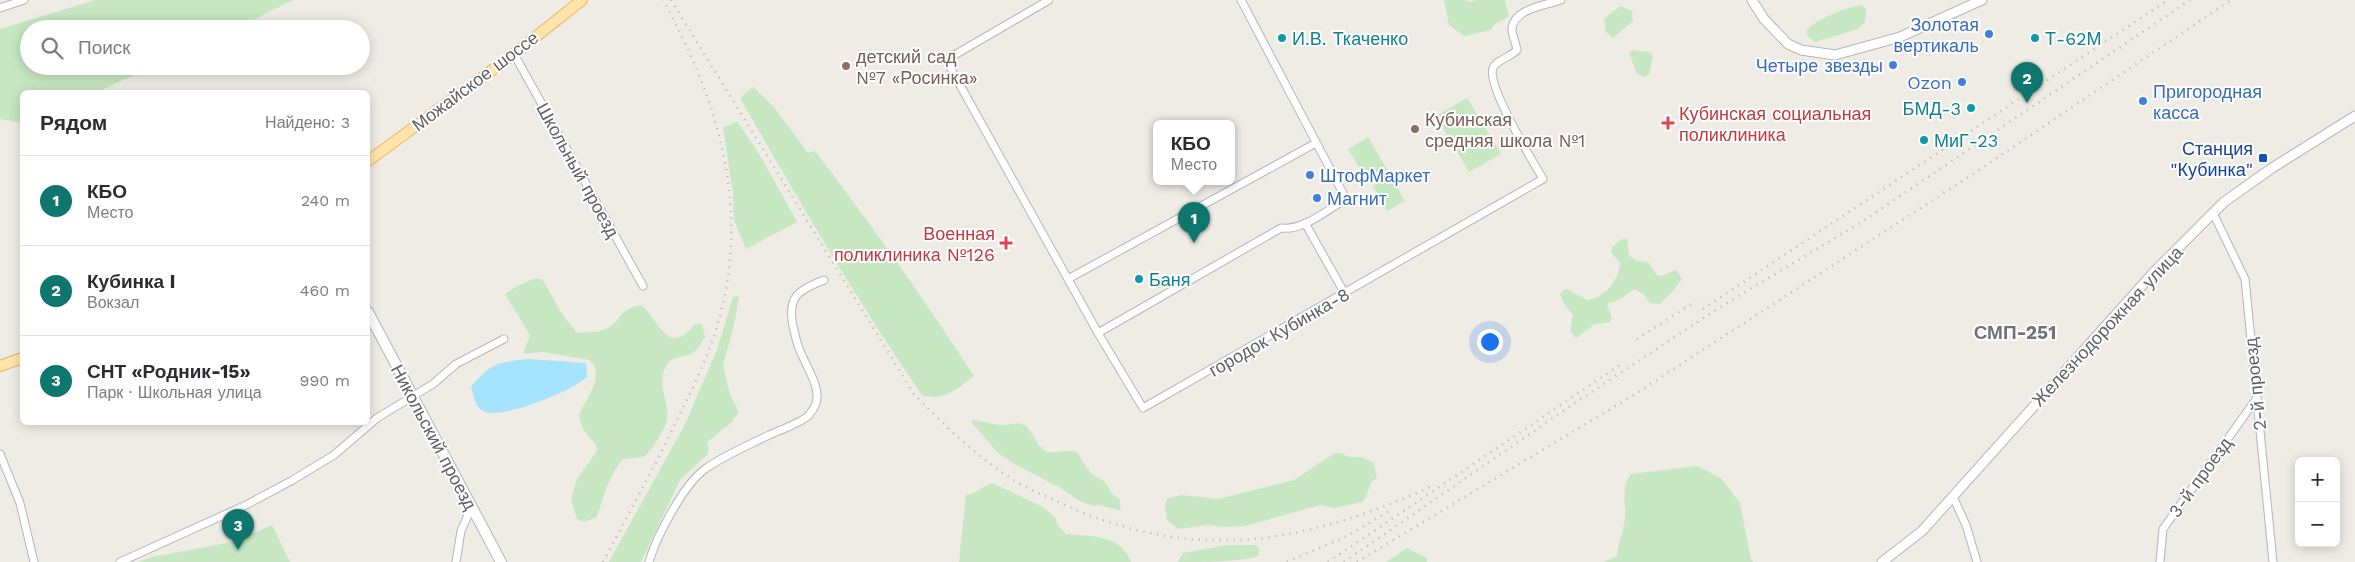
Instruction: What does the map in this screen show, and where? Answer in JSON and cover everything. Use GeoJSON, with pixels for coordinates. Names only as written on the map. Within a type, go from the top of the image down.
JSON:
{"type":"FeatureCollection","features":[{"type":"Feature","properties":{"kind":"main road","name":"Можайское шоссе"},"geometry":{"type":"LineString","coordinates":[[370,160],[514,54],[582,0]]}},
{"type":"Feature","properties":{"kind":"main road","name":"Никольский проезд"},"geometry":{"type":"LineString","coordinates":[[370,316],[500,562]]}},
{"type":"Feature","properties":{"kind":"main road"},"geometry":{"type":"LineString","coordinates":[[0,366],[20,359]]}},
{"type":"Feature","properties":{"kind":"street"},"geometry":{"type":"LineString","coordinates":[[0,8],[24,0]]}},
{"type":"Feature","properties":{"kind":"street","name":"городок Кубинка-8"},"geometry":{"type":"LineString","coordinates":[[1049,0],[946,60],[1098,333],[1142,408],[1345,294],[1543,179],[1502,104],[1491,76],[1494,64],[1513,55],[1517,50],[1512,31],[1513,24],[1519,16],[1526,11],[1561,0]]}},
{"type":"Feature","properties":{"kind":"street"},"geometry":{"type":"LineString","coordinates":[[1098,333],[1281,228],[1296,227],[1305,223],[1346,199],[1241,0]]}},
{"type":"Feature","properties":{"kind":"street"},"geometry":{"type":"LineString","coordinates":[[1752,0],[1764,20],[1788,44],[1801,50],[1835,55],[1900,37],[1982,0]]}},
{"type":"Feature","properties":{"kind":"street","name":"Школьный проезд"},"geometry":{"type":"LineString","coordinates":[[514,54],[643,286]]}},
{"type":"Feature","properties":{"kind":"street","name":"Железнодорожная улица"},"geometry":{"type":"LineString","coordinates":[[1882,562],[1912,540],[1953,497],[2142,285],[2224,202],[2272,168],[2355,116]]}},
{"type":"Feature","properties":{"kind":"street"},"geometry":{"type":"LineString","coordinates":[[1068,279],[1316,143]]}},
{"type":"Feature","properties":{"kind":"street","name":"2-й проезд"},"geometry":{"type":"LineString","coordinates":[[2213,213],[2245,279],[2273,562]]}},
{"type":"Feature","properties":{"kind":"street"},"geometry":{"type":"LineString","coordinates":[[1305,223],[1345,294]]}},
{"type":"Feature","properties":{"kind":"street"},"geometry":{"type":"LineString","coordinates":[[649,562],[654,547],[689,484],[704,470],[737,451],[808,417],[815,406],[816,390],[798,346],[790,312],[792,302],[798,294],[824,280]]}},
{"type":"Feature","properties":{"kind":"street"},"geometry":{"type":"LineString","coordinates":[[370,424],[377,418],[413,398],[456,364],[504,339]]}},
{"type":"Feature","properties":{"kind":"street","name":"3-й проезд"},"geometry":{"type":"LineString","coordinates":[[2160,562],[2163,529],[2257,398]]}},
{"type":"Feature","properties":{"kind":"street"},"geometry":{"type":"LineString","coordinates":[[120,562],[229,513],[291,482],[334,455],[369,425]]}},
{"type":"Feature","properties":{"kind":"street"},"geometry":{"type":"LineString","coordinates":[[0,454],[20,503],[34,562]]}},
{"type":"Feature","properties":{"kind":"street"},"geometry":{"type":"LineString","coordinates":[[1953,497],[1966,525],[1977,562]]}},
{"type":"Feature","properties":{"kind":"street"},"geometry":{"type":"LineString","coordinates":[[456,562],[461,531],[471,508]]}},
{"type":"Feature","properties":{"kind":"green space"},"geometry":{"type":"Polygon","coordinates":[[[95,0],[293,0],[253,20],[29,20],[95,0]]]}},
{"type":"Feature","properties":{"kind":"green space"},"geometry":{"type":"Polygon","coordinates":[[[1444,0],[1465,0],[1469,2],[1477,0],[1505,0],[1509,17],[1495,24],[1491,30],[1464,36],[1449,25],[1444,0]]]}},
{"type":"Feature","properties":{"kind":"green space"},"geometry":{"type":"Polygon","coordinates":[[[1862,5],[1866,9],[1865,22],[1858,29],[1815,42],[1808,37],[1806,32],[1815,23],[1840,11],[1862,5]]]}},
{"type":"Feature","properties":{"kind":"green space"},"geometry":{"type":"Polygon","coordinates":[[[1620,6],[1632,11],[1633,21],[1613,38],[1606,32],[1604,19],[1620,6]]]}},
{"type":"Feature","properties":{"kind":"green space"},"geometry":{"type":"Polygon","coordinates":[[[20,23],[20,75],[134,75],[101,90],[20,90],[20,123],[0,119],[0,29],[20,23]]]}},
{"type":"Feature","properties":{"kind":"green space"},"geometry":{"type":"Polygon","coordinates":[[[1633,50],[1650,52],[1653,56],[1649,74],[1645,77],[1637,74],[1629,53],[1633,50]]]}},
{"type":"Feature","properties":{"kind":"green space"},"geometry":{"type":"Polygon","coordinates":[[[753,87],[774,107],[808,153],[815,151],[877,234],[936,319],[974,376],[956,390],[937,397],[922,395],[828,249],[740,98],[753,87]]]}},
{"type":"Feature","properties":{"kind":"green space"},"geometry":{"type":"Polygon","coordinates":[[[1467,98],[1501,154],[1469,172],[1436,116],[1467,98]]]}},
{"type":"Feature","properties":{"kind":"green space"},"geometry":{"type":"Polygon","coordinates":[[[737,121],[761,157],[797,222],[746,249],[734,220],[733,193],[723,128],[737,121]]]}},
{"type":"Feature","properties":{"kind":"green space"},"geometry":{"type":"Polygon","coordinates":[[[1368,137],[1388,171],[1368,182],[1348,149],[1368,137]]]}},
{"type":"Feature","properties":{"kind":"green space"},"geometry":{"type":"Polygon","coordinates":[[[1390,176],[1405,201],[1387,211],[1373,186],[1390,176]]]}},
{"type":"Feature","properties":{"kind":"green space"},"geometry":{"type":"Polygon","coordinates":[[[1622,239],[1627,239],[1629,256],[1638,261],[1648,262],[1657,275],[1661,276],[1676,270],[1682,279],[1660,304],[1650,303],[1643,293],[1634,289],[1620,299],[1607,304],[1612,318],[1610,322],[1595,324],[1576,338],[1570,331],[1573,315],[1564,304],[1560,295],[1562,291],[1567,289],[1587,300],[1599,296],[1610,288],[1617,276],[1620,263],[1611,252],[1612,247],[1622,239]]]}},
{"type":"Feature","properties":{"kind":"green space"},"geometry":{"type":"Polygon","coordinates":[[[536,278],[543,280],[560,311],[577,333],[596,332],[606,329],[615,323],[628,309],[642,305],[665,334],[678,338],[686,334],[695,324],[702,324],[705,337],[693,353],[675,358],[666,366],[662,381],[667,416],[663,430],[647,454],[640,457],[623,459],[610,479],[597,517],[584,522],[577,519],[571,499],[577,479],[597,451],[596,445],[583,429],[579,416],[593,388],[596,374],[590,360],[543,352],[523,354],[530,335],[505,294],[517,286],[536,278]]]}},
{"type":"Feature","properties":{"kind":"green space"},"geometry":{"type":"Polygon","coordinates":[[[739,296],[734,325],[723,365],[730,395],[739,412],[731,423],[707,442],[709,449],[707,455],[680,480],[641,562],[609,562],[685,424],[718,347],[733,297],[739,296]]]}},
{"type":"Feature","properties":{"kind":"green space"},"geometry":{"type":"Polygon","coordinates":[[[972,420],[1002,425],[1020,423],[1029,430],[1044,450],[1048,452],[1075,451],[1091,473],[1104,481],[1111,493],[1119,498],[1121,511],[1100,505],[1093,506],[1078,500],[1059,487],[1016,465],[998,453],[972,423],[972,420]]]}},
{"type":"Feature","properties":{"kind":"green space"},"geometry":{"type":"Polygon","coordinates":[[[1335,453],[1342,453],[1348,457],[1362,457],[1374,463],[1377,478],[1371,482],[1366,497],[1362,502],[1334,508],[1320,505],[1245,526],[1223,527],[1208,525],[1178,529],[1167,520],[1165,506],[1167,499],[1181,495],[1218,499],[1294,480],[1335,453]]]}},
{"type":"Feature","properties":{"kind":"green space"},"geometry":{"type":"Polygon","coordinates":[[[1697,466],[1721,478],[1740,503],[1751,560],[1754,562],[1604,562],[1617,556],[1625,518],[1625,486],[1631,474],[1697,466]]]}},
{"type":"Feature","properties":{"kind":"green space"},"geometry":{"type":"Polygon","coordinates":[[[992,483],[1043,507],[1055,517],[1057,524],[1066,534],[1095,537],[1113,542],[1126,553],[1131,562],[959,562],[966,495],[973,494],[992,483]]]}},
{"type":"Feature","properties":{"kind":"green space"},"geometry":{"type":"Polygon","coordinates":[[[272,525],[290,562],[138,562],[152,557],[232,542],[272,525]]]}},
{"type":"Feature","properties":{"kind":"green space"},"geometry":{"type":"Polygon","coordinates":[[[1227,545],[1255,545],[1259,548],[1259,556],[1232,561],[1178,562],[1183,553],[1227,545]]]}},
{"type":"Feature","properties":{"kind":"green space"},"geometry":{"type":"Polygon","coordinates":[[[1407,548],[1427,558],[1427,562],[1386,562],[1407,548]]]}},
{"type":"Feature","properties":{"kind":"water"},"geometry":{"type":"Polygon","coordinates":[[[527,359],[586,363],[587,377],[554,396],[523,407],[495,413],[486,412],[479,408],[471,387],[478,379],[496,365],[527,359]]]}},
{"type":"Feature","properties":{"kind":"railway"},"geometry":{"type":"LineString","coordinates":[[603,562],[662,451],[701,370],[718,323],[727,281],[731,239],[730,197],[724,157],[714,117],[700,77],[683,38],[663,0]]}},
{"type":"Feature","properties":{"kind":"railway"},"geometry":{"type":"LineString","coordinates":[[671,0],[914,394],[963,442],[1018,483],[1078,511],[1133,529],[1190,539],[1219,540],[1248,540],[1317,528],[1375,510],[1432,486]]}},
{"type":"Feature","properties":{"kind":"railway"},"geometry":{"type":"LineString","coordinates":[[1703,309],[2168,0]]}},
{"type":"Feature","properties":{"kind":"railway"},"geometry":{"type":"LineString","coordinates":[[1344,562],[1569,407],[1717,309],[1860,223],[2190,0]]}},
{"type":"Feature","properties":{"kind":"railway"},"geometry":{"type":"LineString","coordinates":[[1357,562],[1632,396],[1973,174],[2231,0]]}},
{"type":"Feature","properties":{"kind":"railway"},"geometry":{"type":"LineString","coordinates":[[1637,339],[1696,301]]}},
{"type":"Feature","properties":{"kind":"railway"},"geometry":{"type":"LineString","coordinates":[[1328,562],[1620,365]]}},
{"type":"Feature","properties":{"kind":"railway"},"geometry":{"type":"LineString","coordinates":[[1287,562],[1347,536],[1391,510]]}},
{"type":"Feature","properties":{"kind":"place","name":"Золотая вертикаль"},"geometry":{"type":"Point","coordinates":[1989,34]}},
{"type":"Feature","properties":{"kind":"place","name":"И.В. Ткаченко"},"geometry":{"type":"Point","coordinates":[1282,38]}},
{"type":"Feature","properties":{"kind":"place","name":"Т-62М"},"geometry":{"type":"Point","coordinates":[2035,38]}},
{"type":"Feature","properties":{"kind":"place","name":"Четыре звезды"},"geometry":{"type":"Point","coordinates":[1893,65]}},
{"type":"Feature","properties":{"kind":"place","name":"детский сад №7 «Росинка»"},"geometry":{"type":"Point","coordinates":[846,66]}},
{"type":"Feature","properties":{"kind":"place","name":"Ozon"},"geometry":{"type":"Point","coordinates":[1962,82]}},
{"type":"Feature","properties":{"kind":"place","name":"Пригородная касса"},"geometry":{"type":"Point","coordinates":[2143,101]}},
{"type":"Feature","properties":{"kind":"place","name":"Кубинка I"},"geometry":{"type":"Point","coordinates":[2027,103]}},
{"type":"Feature","properties":{"kind":"place","name":"БМД-3"},"geometry":{"type":"Point","coordinates":[1971,108]}},
{"type":"Feature","properties":{"kind":"place","name":"Кубинская социальная поликлиника"},"geometry":{"type":"Point","coordinates":[1668,123]}},
{"type":"Feature","properties":{"kind":"place","name":"Кубинская средняя школа №1"},"geometry":{"type":"Point","coordinates":[1415,129]}},
{"type":"Feature","properties":{"kind":"place","name":"МиГ-23"},"geometry":{"type":"Point","coordinates":[1924,140]}},
{"type":"Feature","properties":{"kind":"place","name":"Станция \"Кубинка\""},"geometry":{"type":"Point","coordinates":[2263,158]}},
{"type":"Feature","properties":{"kind":"place","name":"ШтофМаркет"},"geometry":{"type":"Point","coordinates":[1310,175]}},
{"type":"Feature","properties":{"kind":"place","name":"Магнит"},"geometry":{"type":"Point","coordinates":[1317,198]}},
{"type":"Feature","properties":{"kind":"place","name":"Военная поликлиника №126"},"geometry":{"type":"Point","coordinates":[1006,243]}},
{"type":"Feature","properties":{"kind":"place","name":"КБО"},"geometry":{"type":"Point","coordinates":[1194,243]}},
{"type":"Feature","properties":{"kind":"place","name":"Баня"},"geometry":{"type":"Point","coordinates":[1139,279]}},
{"type":"Feature","properties":{"kind":"place","name":"СНТ «Родник-15»"},"geometry":{"type":"Point","coordinates":[238,550]}},
{"type":"Feature","properties":{"kind":"district","name":"СМП-251"},"geometry":{"type":"Point","coordinates":[2015,332]}}]}
